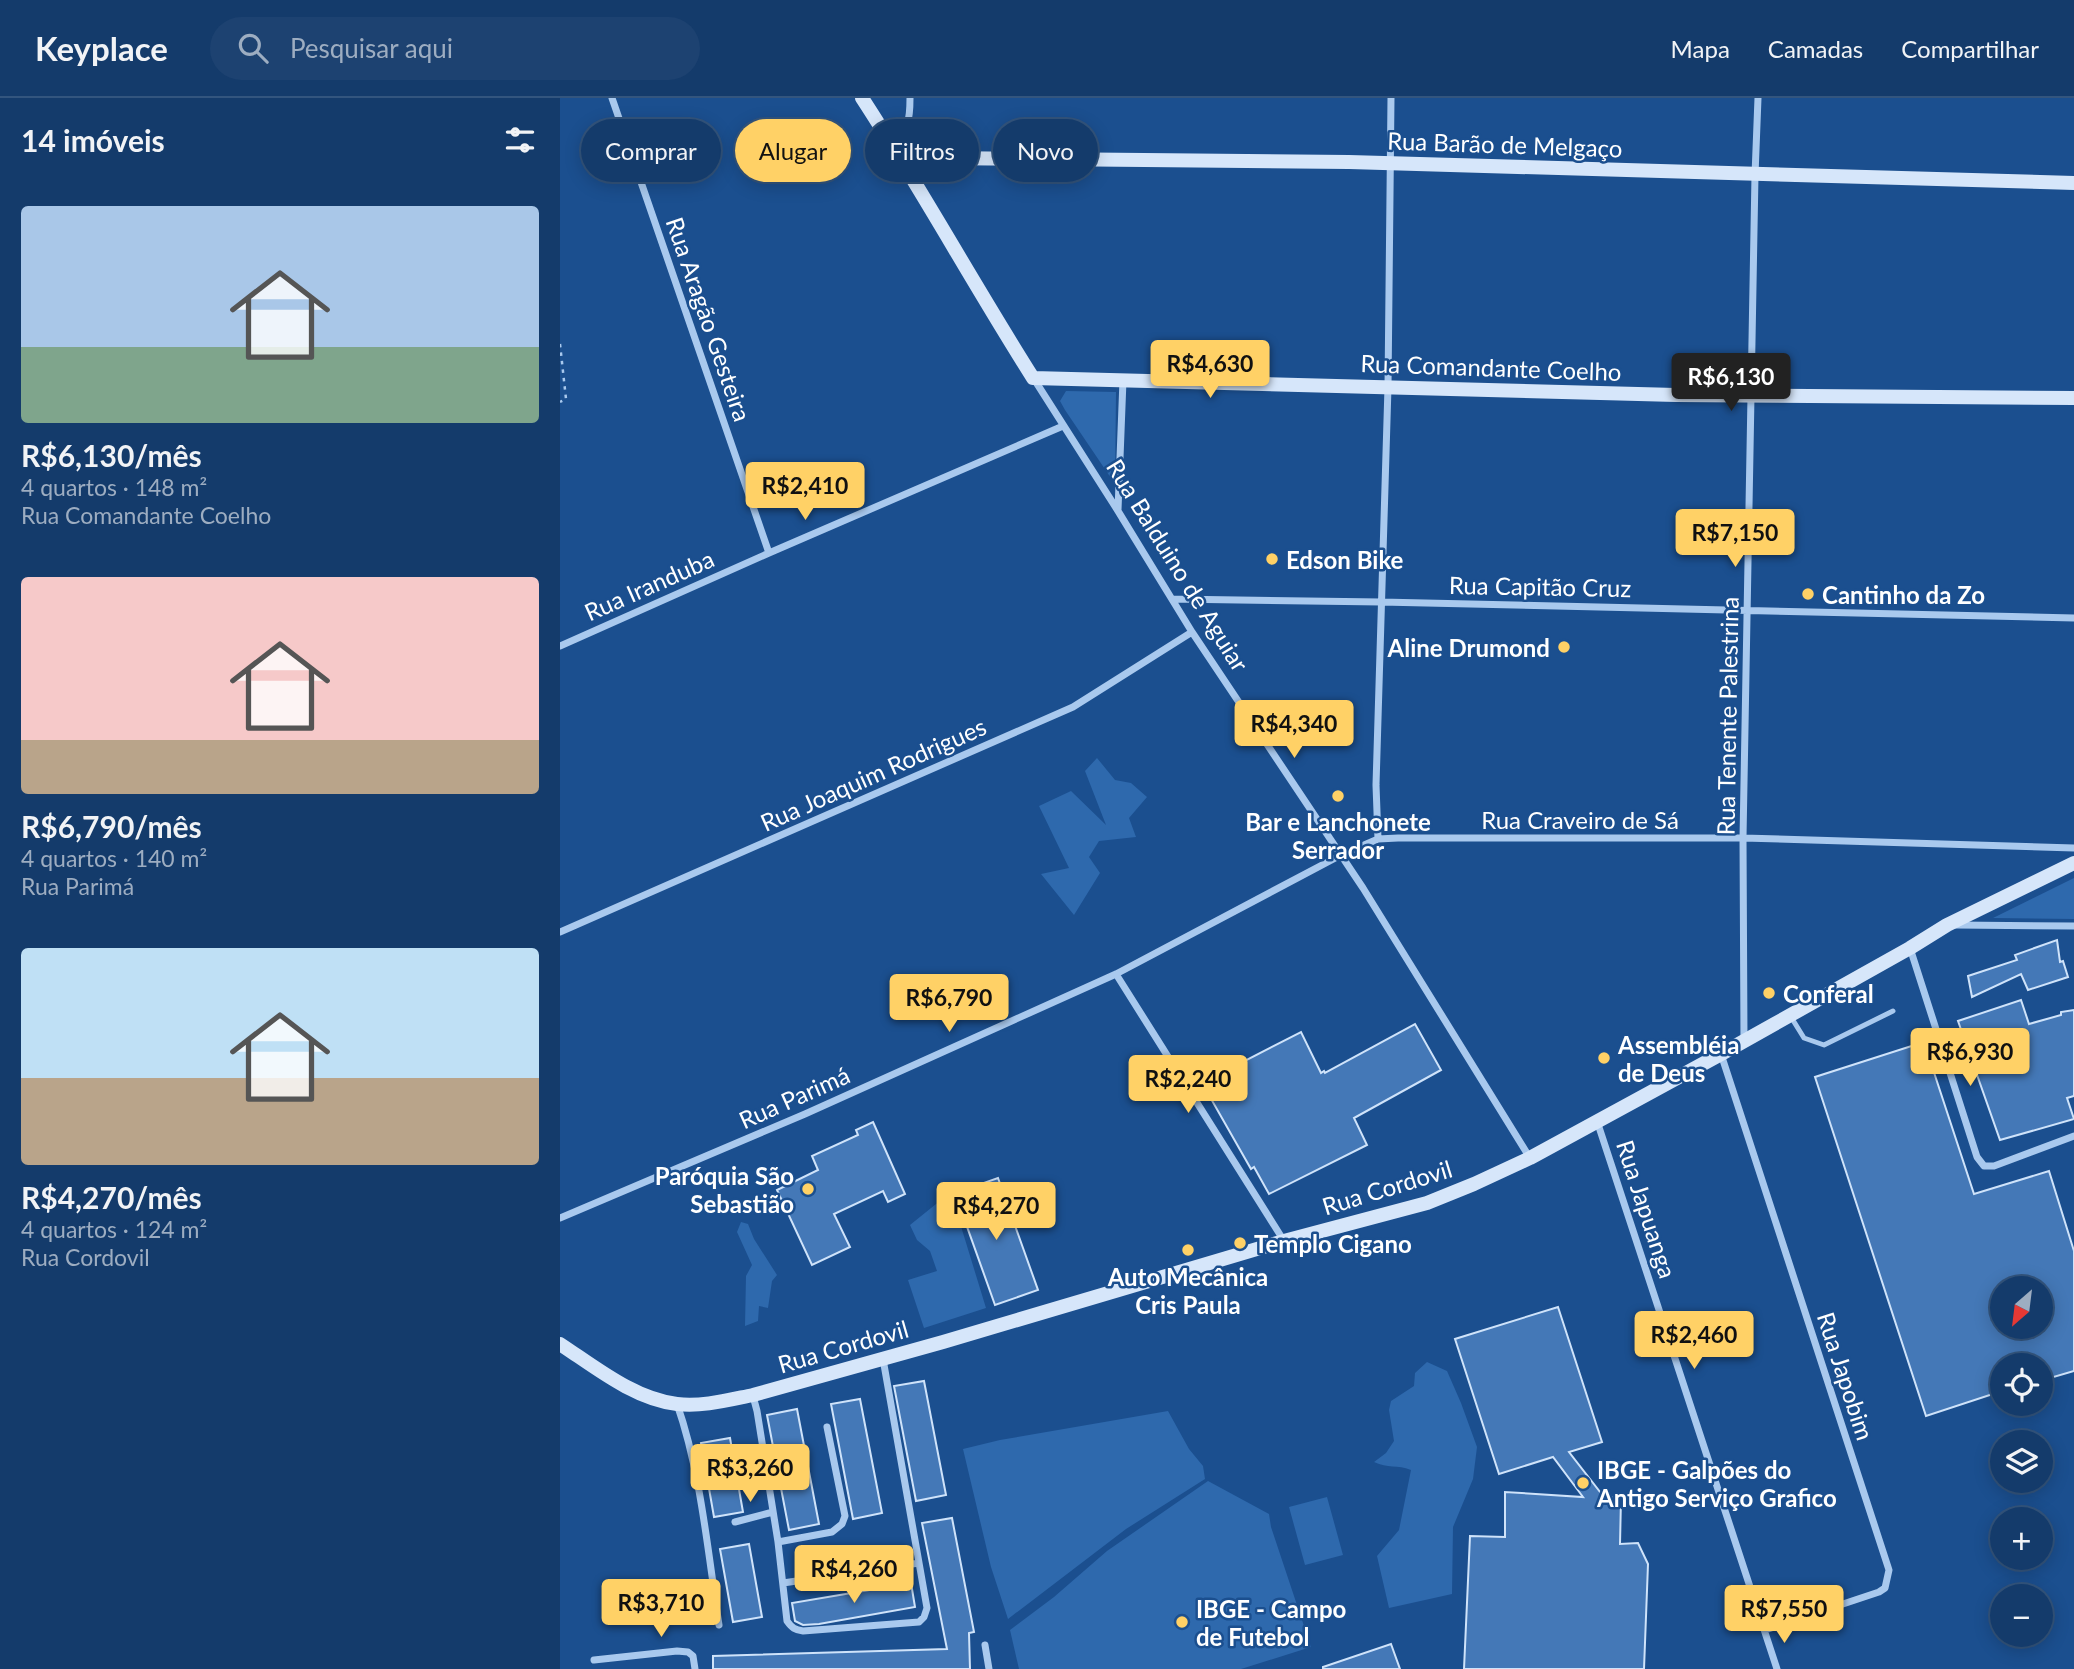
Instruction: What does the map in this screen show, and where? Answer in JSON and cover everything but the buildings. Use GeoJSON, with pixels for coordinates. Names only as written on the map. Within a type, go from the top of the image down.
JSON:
{"type":"FeatureCollection","features":[{"type":"Feature","properties":{"kind":"street","name":"Rua Aragão Gesteira"},"geometry":{"type":"LineString","coordinates":[[612,98],[769,552]]}},
{"type":"Feature","properties":{"kind":"street","name":"Rua Balduino de Aguiar"},"geometry":{"type":"LineString","coordinates":[[862,98],[876,119]]}},
{"type":"Feature","properties":{"kind":"street"},"geometry":{"type":"LineString","coordinates":[[909,119],[911,98]]}},
{"type":"Feature","properties":{"kind":"street"},"geometry":{"type":"LineString","coordinates":[[1378,839],[1376,785],[1388,387],[1391,98]]}},
{"type":"Feature","properties":{"kind":"street","name":"Rua Tenente Palestrina"},"geometry":{"type":"LineString","coordinates":[[1744,1040],[1743,838],[1758,98]]}},
{"type":"Feature","properties":{"kind":"street","name":"Rua Barão de Melgaço"},"geometry":{"type":"LineString","coordinates":[[979,159],[1391,163],[2074,183]]}},
{"type":"Feature","properties":{"kind":"street","name":"Rua Balduino de Aguiar"},"geometry":{"type":"LineString","coordinates":[[917,184],[997,321],[1118,510],[1192,632],[1341,855],[1530,1158]]}},
{"type":"Feature","properties":{"kind":"street","name":"Rua Comandante Coelho"},"geometry":{"type":"LineString","coordinates":[[1033,378],[1751,396],[2074,398]]}},
{"type":"Feature","properties":{"kind":"street"},"geometry":{"type":"LineString","coordinates":[[1118,510],[1123,380]]}},
{"type":"Feature","properties":{"kind":"street","name":"Rua Iranduba"},"geometry":{"type":"LineString","coordinates":[[560,646],[769,552],[1063,426]]}},
{"type":"Feature","properties":{"kind":"street","name":"Rua Capitão Cruz"},"geometry":{"type":"LineString","coordinates":[[1172,600],[1381,601],[2074,618]]}},
{"type":"Feature","properties":{"kind":"street","name":"Rua Joaquim Rodrigues"},"geometry":{"type":"LineString","coordinates":[[560,932],[1073,707],[1192,632]]}},
{"type":"Feature","properties":{"kind":"street","name":"Rua Craveiro de Sá"},"geometry":{"type":"LineString","coordinates":[[1341,855],[1378,839],[1398,838],[1743,838],[2074,848]]}},
{"type":"Feature","properties":{"kind":"street","name":"Rua Parimá"},"geometry":{"type":"LineString","coordinates":[[560,1218],[805,1114],[1116,974],[1341,855]]}},
{"type":"Feature","properties":{"kind":"street","name":"Rua Cordovil"},"geometry":{"type":"LineString","coordinates":[[562,1346],[638,1392],[658,1400],[677,1404],[723,1401],[883,1359],[1284,1241],[1427,1203],[1530,1158],[1721,1054],[1947,925],[2074,863]]}},
{"type":"Feature","properties":{"kind":"street"},"geometry":{"type":"LineString","coordinates":[[1947,925],[2074,926]]}},
{"type":"Feature","properties":{"kind":"street"},"geometry":{"type":"LineString","coordinates":[[1910,948],[1980,1163],[1994,1166],[2074,1136]]}},
{"type":"Feature","properties":{"kind":"street"},"geometry":{"type":"LineString","coordinates":[[1116,974],[1284,1241]]}},
{"type":"Feature","properties":{"kind":"street","name":"Rua Japobim"},"geometry":{"type":"LineString","coordinates":[[1721,1054],[1889,1570],[1885,1587],[1879,1592],[1765,1630]]}},
{"type":"Feature","properties":{"kind":"street","name":"Rua Japuanga"},"geometry":{"type":"LineString","coordinates":[[1597,1121],[1777,1669]]}},
{"type":"Feature","properties":{"kind":"street"},"geometry":{"type":"LineString","coordinates":[[753,1395],[778,1542],[787,1621],[795,1630],[915,1623],[925,1617],[926,1608],[883,1359]]}},
{"type":"Feature","properties":{"kind":"street"},"geometry":{"type":"LineString","coordinates":[[677,1404],[694,1466],[719,1625]]}},
{"type":"Feature","properties":{"kind":"street"},"geometry":{"type":"LineString","coordinates":[[778,1542],[832,1532],[842,1524],[845,1516],[827,1427]]}},
{"type":"Feature","properties":{"kind":"street"},"geometry":{"type":"LineString","coordinates":[[735,1522],[773,1512]]}},
{"type":"Feature","properties":{"kind":"street"},"geometry":{"type":"LineString","coordinates":[[783,1583],[919,1563]]}},
{"type":"Feature","properties":{"kind":"street"},"geometry":{"type":"LineString","coordinates":[[985,1646],[989,1669]]}},
{"type":"Feature","properties":{"kind":"street"},"geometry":{"type":"LineString","coordinates":[[594,1660],[677,1651],[693,1656],[695,1669]]}},
{"type":"Feature","properties":{"kind":"lane"},"geometry":{"type":"LineString","coordinates":[[1789,1015],[1804,1038],[1824,1045],[1893,1012]]}},
{"type":"Feature","properties":{"kind":"path"},"geometry":{"type":"LineString","coordinates":[[560,344],[566,399],[560,402]]}},
{"type":"Feature","properties":{"kind":"shaded area"},"geometry":{"type":"Polygon","coordinates":[[[1066,391],[1116,392],[1115,484],[1060,401],[1066,391]]]}},
{"type":"Feature","properties":{"kind":"shaded area"},"geometry":{"type":"Polygon","coordinates":[[[1097,758],[1115,780],[1131,783],[1147,797],[1129,818],[1136,837],[1099,841],[1089,857],[1100,873],[1074,915],[1041,874],[1069,868],[1039,806],[1071,791],[1106,825],[1085,771],[1097,758]]]}},
{"type":"Feature","properties":{"kind":"shaded area"},"geometry":{"type":"Polygon","coordinates":[[[2074,878],[2074,919],[1993,918],[2074,878]]]}},
{"type":"Feature","properties":{"kind":"shaded area"},"geometry":{"type":"Polygon","coordinates":[[[952,1197],[986,1308],[924,1328],[908,1280],[937,1271],[930,1251],[917,1240],[910,1225],[941,1200],[952,1197]]]}},
{"type":"Feature","properties":{"kind":"shaded area"},"geometry":{"type":"Polygon","coordinates":[[[741,1222],[748,1224],[754,1239],[777,1275],[772,1281],[768,1308],[759,1306],[758,1321],[745,1326],[746,1276],[752,1265],[737,1232],[741,1222]]]}},
{"type":"Feature","properties":{"kind":"shaded area"},"geometry":{"type":"Polygon","coordinates":[[[1427,1362],[1447,1371],[1461,1403],[1477,1447],[1473,1479],[1453,1527],[1452,1594],[1389,1608],[1377,1556],[1399,1530],[1411,1470],[1374,1462],[1386,1453],[1394,1441],[1389,1410],[1391,1401],[1414,1386],[1415,1373],[1427,1362]]]}},
{"type":"Feature","properties":{"kind":"shaded area"},"geometry":{"type":"Polygon","coordinates":[[[1168,1411],[1189,1449],[1203,1466],[1205,1479],[1126,1529],[1008,1619],[991,1567],[963,1449],[1000,1440],[1168,1411]]]}},
{"type":"Feature","properties":{"kind":"shaded area","name":"IBGE - Campo de Futebol"},"geometry":{"type":"Polygon","coordinates":[[[1208,1481],[1269,1514],[1311,1647],[1241,1669],[1019,1669],[1010,1630],[1054,1597],[1107,1551],[1208,1481]]]}},
{"type":"Feature","properties":{"kind":"shaded area"},"geometry":{"type":"Polygon","coordinates":[[[1327,1497],[1343,1555],[1305,1565],[1289,1507],[1327,1497]]]}},
{"type":"Feature","properties":{"kind":"place","name":"Edson Bike"},"geometry":{"type":"Point","coordinates":[1272,559]}},
{"type":"Feature","properties":{"kind":"place","name":"Cantinho da Zo"},"geometry":{"type":"Point","coordinates":[1808,594]}},
{"type":"Feature","properties":{"kind":"place","name":"Aline Drumond"},"geometry":{"type":"Point","coordinates":[1564,647]}},
{"type":"Feature","properties":{"kind":"place","name":"Bar e Lanchonete Serrador"},"geometry":{"type":"Point","coordinates":[1338,796]}},
{"type":"Feature","properties":{"kind":"place","name":"Conferal"},"geometry":{"type":"Point","coordinates":[1769,993]}},
{"type":"Feature","properties":{"kind":"place","name":"Assembléia de Deus"},"geometry":{"type":"Point","coordinates":[1604,1058]}},
{"type":"Feature","properties":{"kind":"place","name":"Paróquia São Sebastião"},"geometry":{"type":"Point","coordinates":[808,1189]}},
{"type":"Feature","properties":{"kind":"place","name":"Templo Cigano"},"geometry":{"type":"Point","coordinates":[1240,1243]}},
{"type":"Feature","properties":{"kind":"place","name":"Auto Mecânica Cris Paula"},"geometry":{"type":"Point","coordinates":[1188,1250]}},
{"type":"Feature","properties":{"kind":"place","name":"IBGE - Galpões do Antigo Serviço Grafico"},"geometry":{"type":"Point","coordinates":[1583,1483]}},
{"type":"Feature","properties":{"kind":"place","name":"IBGE - Campo de Futebol"},"geometry":{"type":"Point","coordinates":[1182,1622]}}]}
